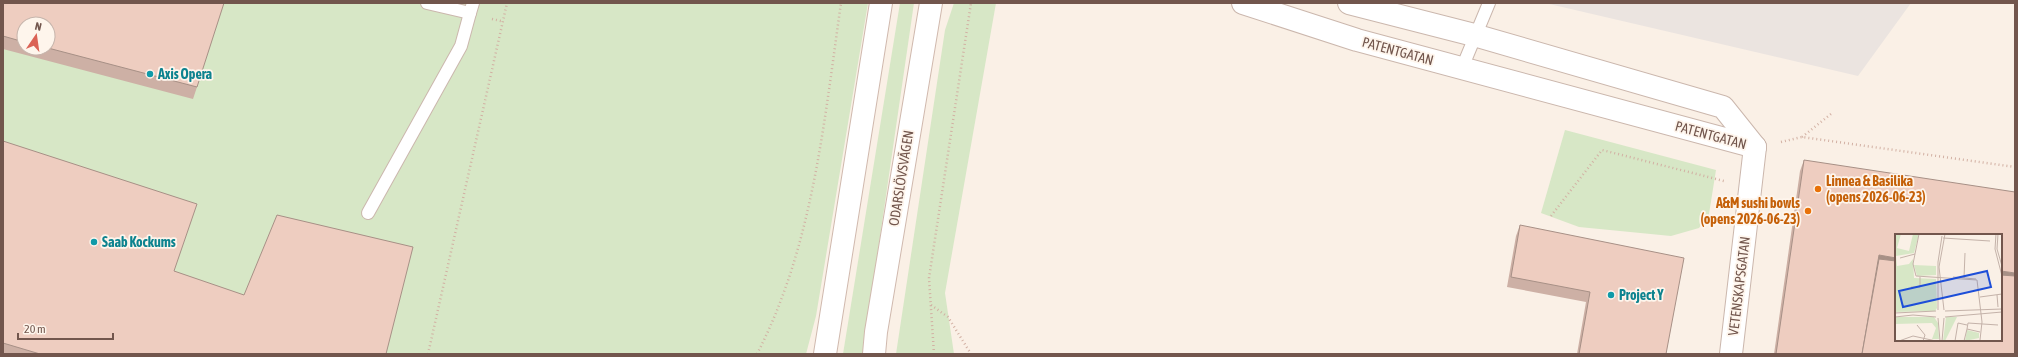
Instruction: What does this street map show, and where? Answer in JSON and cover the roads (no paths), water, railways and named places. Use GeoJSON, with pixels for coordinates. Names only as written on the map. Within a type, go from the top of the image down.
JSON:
{"type":"FeatureCollection","features":[{"type":"Feature","properties":{"kind":"street"},"geometry":{"type":"LineString","coordinates":[[825,354],[881,3]]}},
{"type":"Feature","properties":{"kind":"street","name":"ODARSLÖVSVÄGEN"},"geometry":{"type":"LineString","coordinates":[[874,354],[931,3]]}},
{"type":"Feature","properties":{"kind":"street","name":"PATENTGATAN"},"geometry":{"type":"LineString","coordinates":[[1243,3],[1357,40],[1755,148]]}},
{"type":"Feature","properties":{"kind":"street","name":"PATENTGATAN"},"geometry":{"type":"LineString","coordinates":[[1349,3],[1474,35],[1723,107],[1755,148]]}},
{"type":"Feature","properties":{"kind":"street","name":"VETENSKAPSGATAN"},"geometry":{"type":"LineString","coordinates":[[1731,354],[1755,148]]}},
{"type":"Feature","properties":{"kind":"lane"},"geometry":{"type":"LineString","coordinates":[[368,213],[461,46],[472,8],[427,3]]}},
{"type":"Feature","properties":{"kind":"lane"},"geometry":{"type":"LineString","coordinates":[[1462,68],[1474,35],[1489,3]]}},
{"type":"Feature","properties":{"kind":"place","name":"Axis Opera"},"geometry":{"type":"Point","coordinates":[150,74]}},
{"type":"Feature","properties":{"kind":"place","name":"Linnea & Basilika (opens 2026-06-23)"},"geometry":{"type":"Point","coordinates":[1818,189]}},
{"type":"Feature","properties":{"kind":"place","name":"A&M sushi bowls (opens 2026-06-23)"},"geometry":{"type":"Point","coordinates":[1808,211]}},
{"type":"Feature","properties":{"kind":"place","name":"Saab Kockums"},"geometry":{"type":"Point","coordinates":[94,242]}},
{"type":"Feature","properties":{"kind":"place","name":"Project Y"},"geometry":{"type":"Point","coordinates":[1611,295]}}]}
